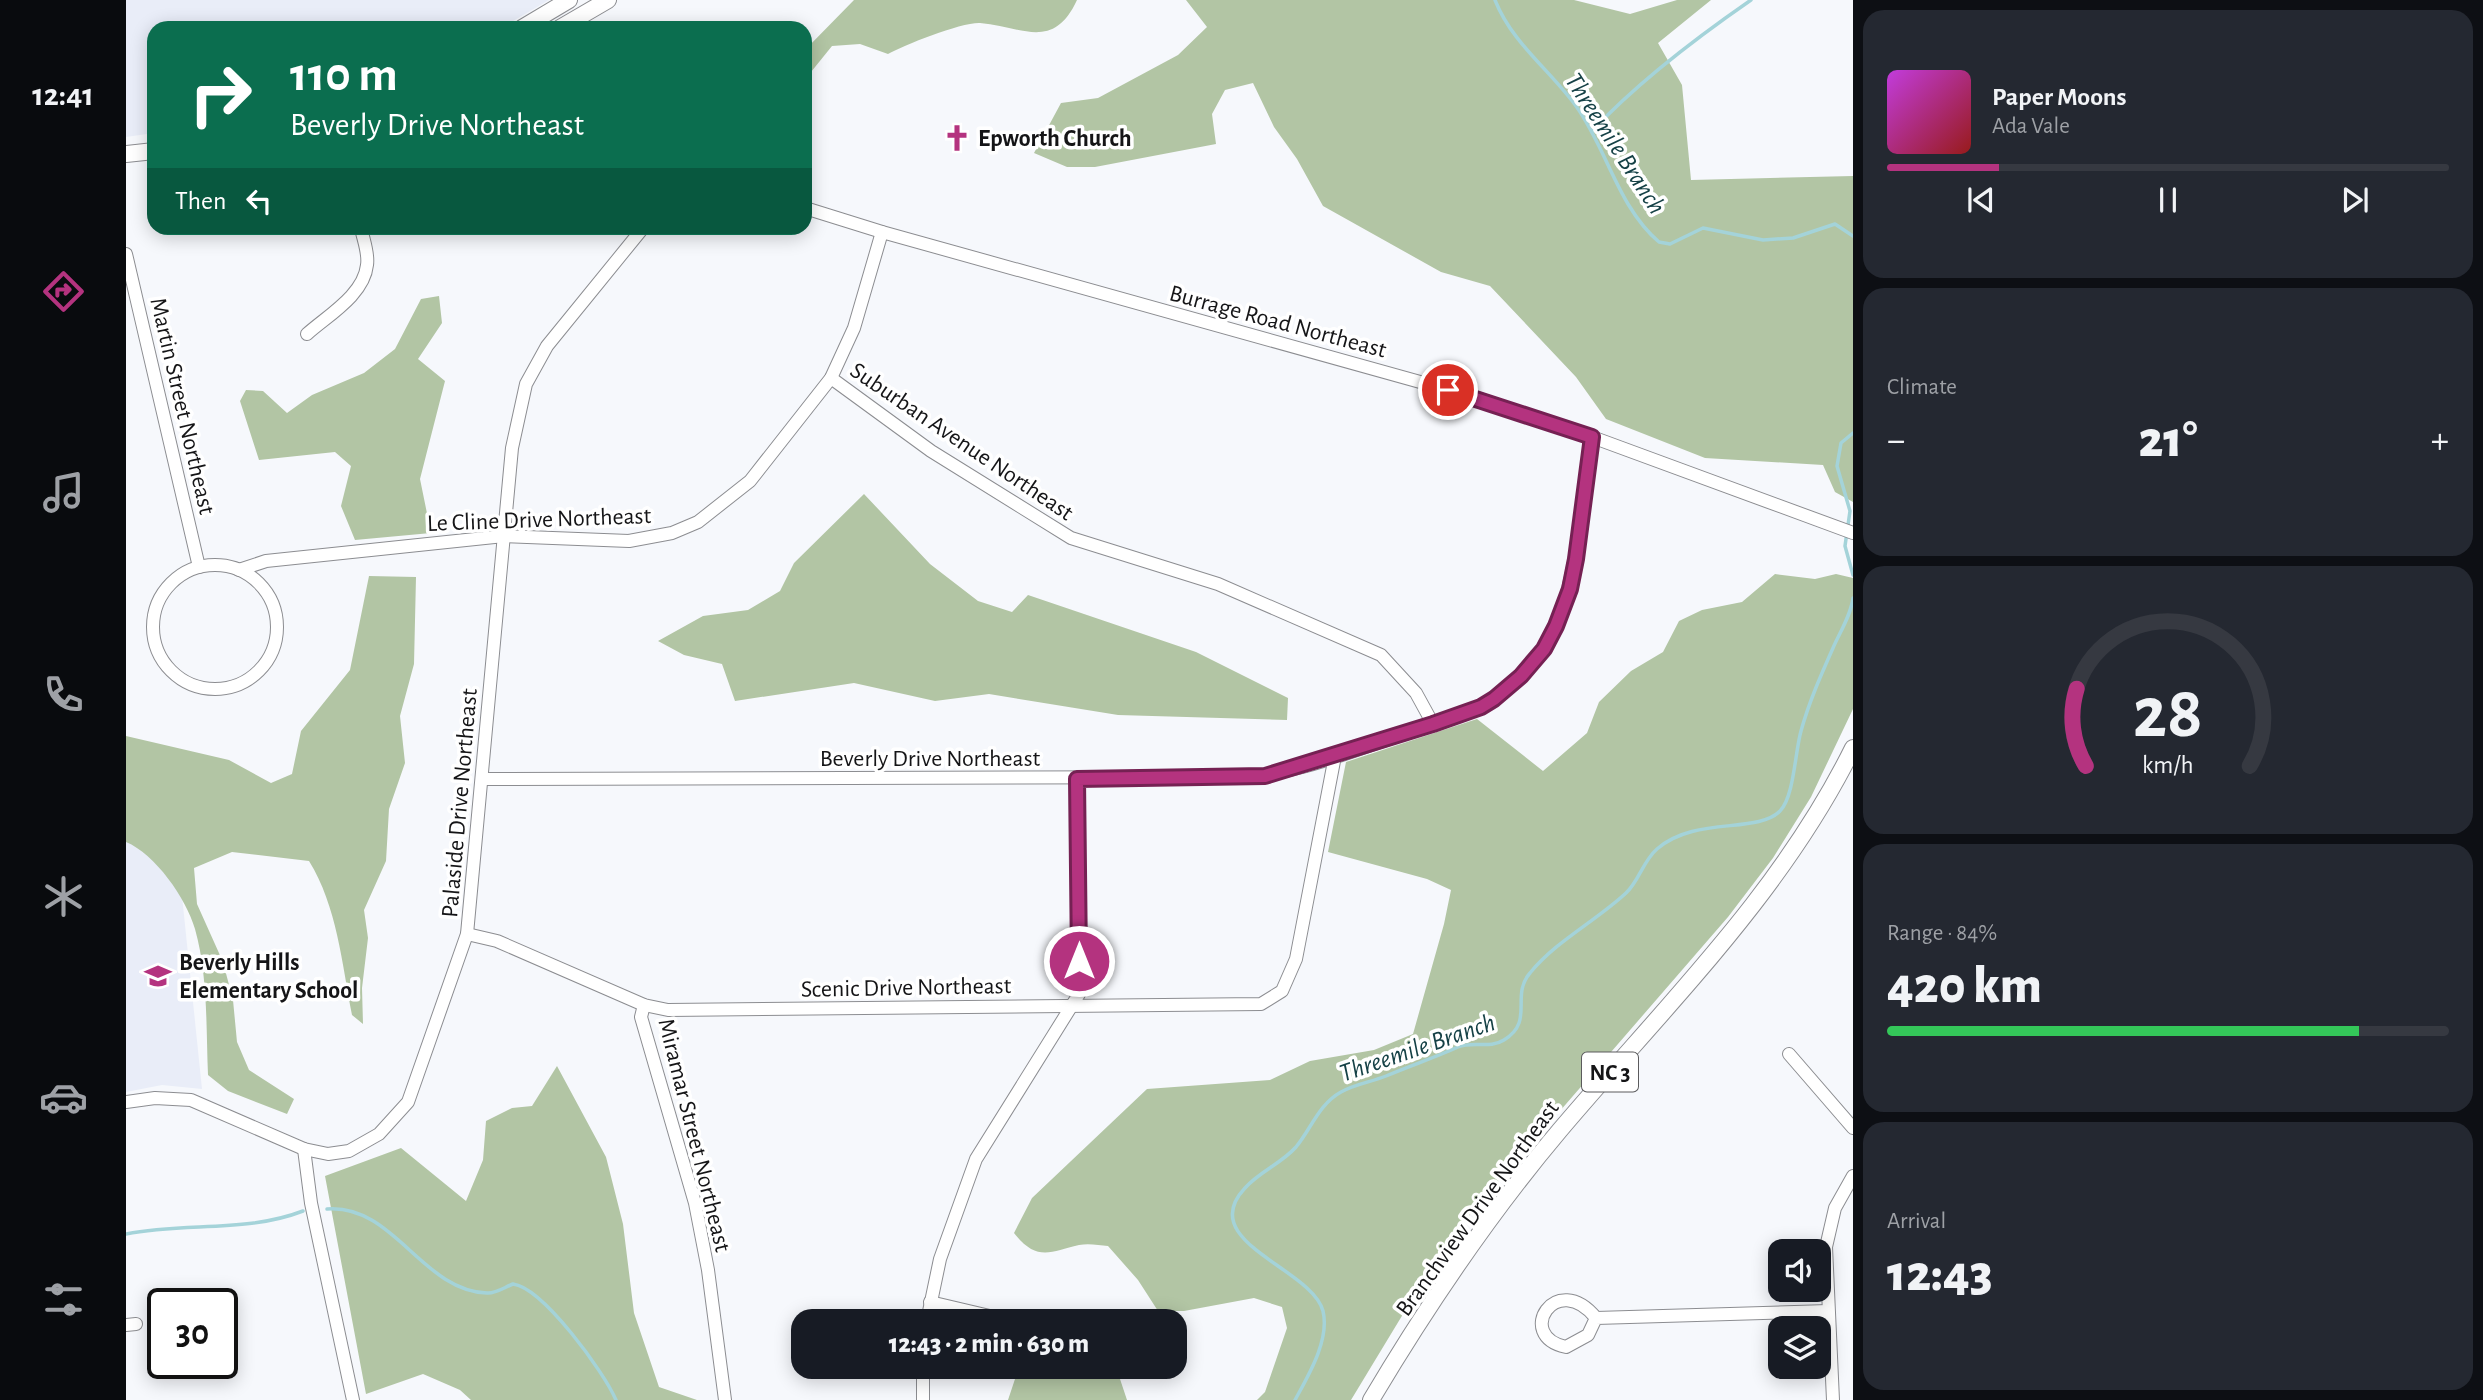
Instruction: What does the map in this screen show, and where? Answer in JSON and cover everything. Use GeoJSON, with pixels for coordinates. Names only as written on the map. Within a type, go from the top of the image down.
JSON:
{"type":"FeatureCollection","features":[{"type":"Feature","properties":{"kind":"main road"},"geometry":{"type":"LineString","coordinates":[[534,21],[569,0]]}},
{"type":"Feature","properties":{"kind":"main road"},"geometry":{"type":"LineString","coordinates":[[573,21],[608,0]]}},
{"type":"Feature","properties":{"kind":"main road"},"geometry":{"type":"LineString","coordinates":[[126,154],[147,152]]}},
{"type":"Feature","properties":{"kind":"main road","name":"Branchview Drive Northeast"},"geometry":{"type":"LineString","coordinates":[[1371,1400],[1475,1240],[1526,1172],[1782,870],[1821,810],[1853,748]]}},
{"type":"Feature","properties":{"kind":"street","name":"Burrage Road Northeast"},"geometry":{"type":"LineString","coordinates":[[812,210],[1474,397],[1592,437],[1853,533]]}},
{"type":"Feature","properties":{"kind":"street","name":"Le Cline Drive Northeast"},"geometry":{"type":"LineString","coordinates":[[239,570],[266,561],[504,537],[629,541],[673,533],[698,522],[750,481],[831,379],[853,328],[882,232]]}},
{"type":"Feature","properties":{"kind":"street"},"geometry":{"type":"LineString","coordinates":[[307,334],[363,281],[368,257],[363,235]]}},
{"type":"Feature","properties":{"kind":"street","name":"Palaside Drive Northeast"},"geometry":{"type":"LineString","coordinates":[[126,1102],[155,1098],[191,1100],[304,1149],[328,1154],[349,1150],[379,1134],[396,1118],[415,1085],[467,934],[512,447],[522,397],[533,369],[547,346],[637,235]]}},
{"type":"Feature","properties":{"kind":"street","name":"Martin Street Northeast"},"geometry":{"type":"LineString","coordinates":[[126,254],[199,567]]}},
{"type":"Feature","properties":{"kind":"street","name":"Suburban Avenue Northeast"},"geometry":{"type":"LineString","coordinates":[[831,379],[931,451],[1071,538],[1218,584],[1381,655],[1416,693],[1433,724]]}},
{"type":"Feature","properties":{"kind":"street","name":"Beverly Drive Northeast"},"geometry":{"type":"LineString","coordinates":[[483,779],[1077,779],[1265,776],[1335,756],[1481,707],[1521,676],[1544,649],[1570,589],[1592,437]]}},
{"type":"Feature","properties":{"kind":"street"},"geometry":{"type":"LineString","coordinates":[[226,566],[239,570],[251,577],[270,599],[277,627],[275,642],[262,667],[252,677],[232,686],[211,689],[183,680],[172,671],[158,651],[153,632],[161,597],[177,578],[199,567],[226,566]]}},
{"type":"Feature","properties":{"kind":"street","name":"Scenic Drive Northeast"},"geometry":{"type":"LineString","coordinates":[[467,934],[497,941],[644,1005],[668,1010],[1252,1005],[1272,999],[1282,990],[1296,959],[1335,756]]}},
{"type":"Feature","properties":{"kind":"street"},"geometry":{"type":"LineString","coordinates":[[929,1309],[940,1259],[976,1159],[1062,1018],[1073,1006],[1079,984],[1077,779]]}},
{"type":"Feature","properties":{"kind":"street","name":"Miramar Street Northeast"},"geometry":{"type":"LineString","coordinates":[[644,1005],[641,1017],[695,1203],[708,1270],[724,1400]]}},
{"type":"Feature","properties":{"kind":"street"},"geometry":{"type":"LineString","coordinates":[[1788,1054],[1853,1128]]}},
{"type":"Feature","properties":{"kind":"street"},"geometry":{"type":"LineString","coordinates":[[304,1149],[311,1203],[353,1400]]}},
{"type":"Feature","properties":{"kind":"street"},"geometry":{"type":"LineString","coordinates":[[1833,1400],[1828,1311],[1828,1235],[1841,1194],[1853,1176]]}},
{"type":"Feature","properties":{"kind":"street"},"geometry":{"type":"LineString","coordinates":[[1568,1299],[1588,1308],[1596,1318],[1588,1335],[1566,1347],[1552,1344],[1543,1332],[1541,1320],[1553,1303],[1568,1299]]}},
{"type":"Feature","properties":{"kind":"street"},"geometry":{"type":"LineString","coordinates":[[930,1302],[960,1309]]}},
{"type":"Feature","properties":{"kind":"street"},"geometry":{"type":"LineString","coordinates":[[1596,1318],[1828,1311]]}},
{"type":"Feature","properties":{"kind":"street"},"geometry":{"type":"LineString","coordinates":[[923,1379],[923,1400]]}},
{"type":"Feature","properties":{"kind":"shaded area"},"geometry":{"type":"Polygon","coordinates":[[[126,0],[549,0],[513,21],[147,21],[147,134],[126,137],[126,0]]]}},
{"type":"Feature","properties":{"kind":"shaded area","name":"Beverly Hills Elementary School"},"geometry":{"type":"Polygon","coordinates":[[[126,824],[179,867],[202,1089],[162,1085],[126,1092],[126,824]]]}},
{"type":"Feature","properties":{"kind":"green space"},"geometry":{"type":"Polygon","coordinates":[[[854,0],[1077,0],[1068,16],[1047,31],[1022,31],[980,23],[947,30],[888,54],[860,44],[832,46],[812,71],[812,43],[854,0]]]}},
{"type":"Feature","properties":{"kind":"green space"},"geometry":{"type":"Polygon","coordinates":[[[1186,0],[1574,0],[1630,14],[1677,0],[1711,0],[1658,43],[1682,85],[1691,180],[1853,176],[1853,502],[1835,492],[1823,465],[1705,458],[1606,419],[1576,377],[1490,286],[1441,272],[1323,206],[1297,159],[1274,127],[1253,83],[1225,90],[1212,114],[1216,144],[1095,167],[1067,167],[1034,153],[1061,103],[1098,98],[1178,55],[1207,27],[1186,0]]]}},
{"type":"Feature","properties":{"kind":"green space"},"geometry":{"type":"Polygon","coordinates":[[[439,296],[442,323],[418,359],[445,381],[420,479],[431,533],[355,540],[341,506],[351,466],[335,452],[259,460],[240,401],[246,390],[263,391],[287,413],[312,395],[364,373],[395,349],[421,299],[439,296]]]}},
{"type":"Feature","properties":{"kind":"green space"},"geometry":{"type":"Polygon","coordinates":[[[864,494],[930,564],[978,601],[1012,612],[1028,595],[1196,652],[1288,698],[1287,720],[1118,715],[989,694],[935,701],[854,683],[735,701],[722,664],[684,655],[658,641],[703,616],[748,610],[780,591],[794,563],[864,494]]]}},
{"type":"Feature","properties":{"kind":"green space"},"geometry":{"type":"Polygon","coordinates":[[[1775,574],[1815,579],[1836,574],[1853,578],[1853,709],[1811,797],[1773,858],[1728,917],[1469,1216],[1417,1291],[1351,1400],[1257,1400],[1265,1392],[1287,1328],[1282,1307],[1254,1298],[1187,1310],[1157,1309],[1138,1280],[1108,1246],[1082,1244],[1044,1252],[1030,1248],[1014,1233],[1032,1198],[1147,1089],[1270,1080],[1310,1061],[1374,1050],[1413,1034],[1451,890],[1427,879],[1328,852],[1346,762],[1477,719],[1543,771],[1587,733],[1599,702],[1631,671],[1663,652],[1679,621],[1702,610],[1742,602],[1775,574]]]}},
{"type":"Feature","properties":{"kind":"green space"},"geometry":{"type":"Polygon","coordinates":[[[369,576],[416,577],[414,664],[400,716],[405,763],[389,809],[386,861],[364,910],[368,938],[362,988],[363,1024],[352,1015],[332,916],[309,861],[232,852],[194,868],[197,904],[223,962],[233,1000],[237,1042],[249,1070],[294,1099],[287,1114],[228,1091],[208,1075],[204,983],[191,917],[168,878],[148,856],[126,842],[126,736],[229,760],[271,783],[292,774],[301,731],[350,670],[369,576]]]}},
{"type":"Feature","properties":{"kind":"green space"},"geometry":{"type":"Polygon","coordinates":[[[557,1066],[606,1157],[623,1224],[634,1313],[659,1387],[697,1400],[471,1400],[460,1390],[423,1374],[366,1394],[325,1176],[401,1148],[466,1201],[483,1160],[486,1121],[512,1108],[532,1106],[557,1066]]]}},
{"type":"Feature","properties":{"kind":"green space"},"geometry":{"type":"Polygon","coordinates":[[[1015,1379],[1120,1379],[1127,1400],[1008,1400],[1015,1379]]]}},
{"type":"Feature","properties":{"kind":"waterway","name":"Threemile Branch"},"geometry":{"type":"LineString","coordinates":[[1495,0],[1511,30],[1576,106],[1633,212],[1659,242],[1670,244],[1703,228],[1763,240],[1793,238],[1835,224],[1853,236]]}},
{"type":"Feature","properties":{"kind":"waterway"},"geometry":{"type":"LineString","coordinates":[[1592,131],[1668,62],[1751,0]]}},
{"type":"Feature","properties":{"kind":"waterway","name":"Threemile Branch"},"geometry":{"type":"LineString","coordinates":[[1853,433],[1841,443],[1837,466],[1850,511],[1845,546],[1853,575]]}},
{"type":"Feature","properties":{"kind":"waterway","name":"Threemile Branch"},"geometry":{"type":"LineString","coordinates":[[1295,1400],[1321,1346],[1323,1311],[1314,1296],[1299,1281],[1261,1254],[1244,1239],[1234,1224],[1233,1207],[1245,1188],[1290,1153],[1321,1110],[1341,1092],[1458,1047],[1499,1043],[1513,1033],[1521,1017],[1522,990],[1530,973],[1552,951],[1626,893],[1657,849],[1689,832],[1756,822],[1770,818],[1780,811],[1788,796],[1808,710],[1848,617],[1853,598]]}},
{"type":"Feature","properties":{"kind":"waterway"},"geometry":{"type":"LineString","coordinates":[[327,1209],[350,1211],[371,1220],[425,1264],[464,1289],[490,1293],[513,1284],[526,1289],[556,1315],[571,1333],[616,1400]]}},
{"type":"Feature","properties":{"kind":"waterway"},"geometry":{"type":"LineString","coordinates":[[126,1234],[171,1228],[238,1225],[281,1218],[303,1211]]}},
{"type":"Feature","properties":{"kind":"place","name":"Epworth Church"},"geometry":{"type":"Point","coordinates":[957,138]}},
{"type":"Feature","properties":{"kind":"place","name":"Beverly Hills Elementary School"},"geometry":{"type":"Point","coordinates":[158,976]}},
{"type":"Feature","properties":{"kind":"route"},"geometry":{"type":"LineString","coordinates":[[1079,961],[1077,779],[1244,777],[1265,776],[1296,769],[1481,707],[1521,676],[1544,649],[1570,589],[1592,437],[1448,390]]}}]}
